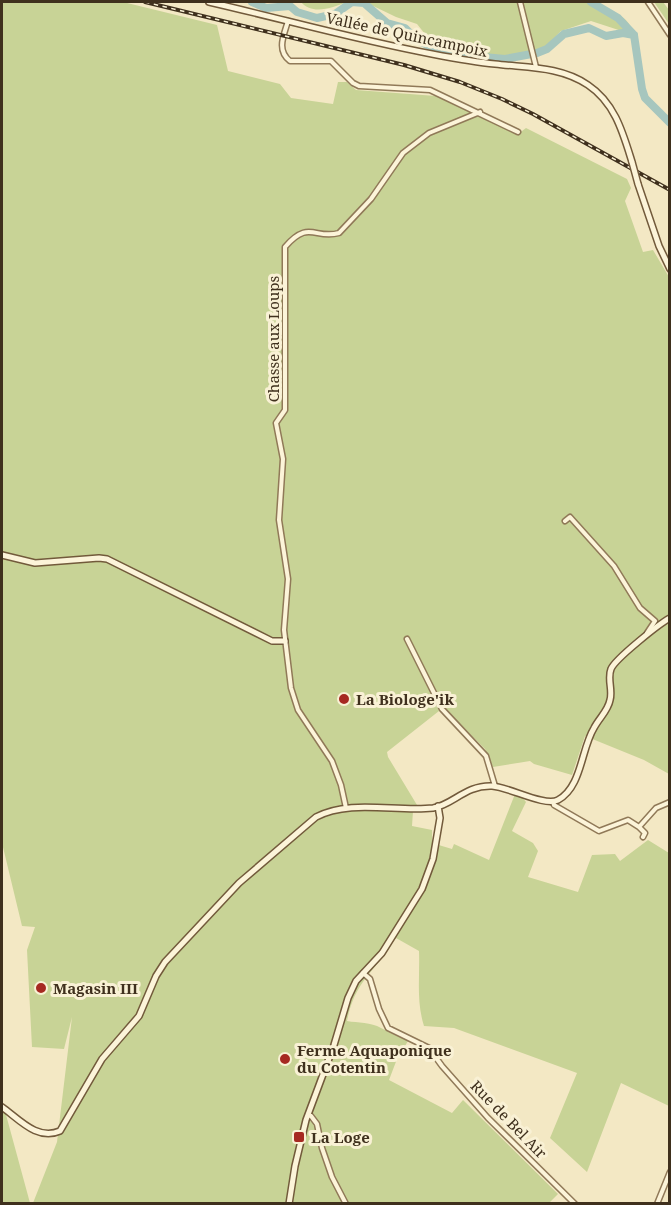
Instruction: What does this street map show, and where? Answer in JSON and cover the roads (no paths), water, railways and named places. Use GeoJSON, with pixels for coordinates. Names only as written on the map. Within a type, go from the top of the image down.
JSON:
{"type":"FeatureCollection","features":[{"type":"Feature","properties":{"kind":"street","name":"Vallée de Quincampoix"},"geometry":{"type":"LineString","coordinates":[[209,2],[429,53],[495,64],[549,69],[574,77],[599,94],[615,115],[656,239],[669,269]]}},
{"type":"Feature","properties":{"kind":"street"},"geometry":{"type":"LineString","coordinates":[[520,2],[536,67]]}},
{"type":"Feature","properties":{"kind":"street"},"geometry":{"type":"LineString","coordinates":[[648,2],[669,35]]}},
{"type":"Feature","properties":{"kind":"street"},"geometry":{"type":"LineString","coordinates":[[288,20],[281,46],[283,54],[290,61],[331,61],[356,85],[430,90],[518,132]]}},
{"type":"Feature","properties":{"kind":"street","name":"Chasse aux Loups"},"geometry":{"type":"LineString","coordinates":[[346,808],[332,761],[298,710],[291,688],[285,641],[288,579],[279,520],[283,468],[276,423],[285,410],[285,247],[303,232],[328,235],[339,233],[371,199],[403,153],[429,133],[480,112]]}},
{"type":"Feature","properties":{"kind":"street"},"geometry":{"type":"LineString","coordinates":[[565,521],[570,518],[591,539],[614,566],[640,608],[655,621],[647,634]]}},
{"type":"Feature","properties":{"kind":"street"},"geometry":{"type":"LineString","coordinates":[[2,555],[35,563],[99,558],[107,560],[272,641],[285,641]]}},
{"type":"Feature","properties":{"kind":"street"},"geometry":{"type":"LineString","coordinates":[[2,1107],[37,1132],[55,1133],[64,1126],[102,1059],[139,1016],[160,969],[220,902],[246,877],[309,822],[326,812],[346,808],[438,806],[468,790],[495,786],[553,802],[564,796],[571,787],[591,734],[609,706],[612,668],[647,634],[669,618]]}},
{"type":"Feature","properties":{"kind":"street"},"geometry":{"type":"LineString","coordinates":[[407,639],[442,709],[487,758],[495,786]]}},
{"type":"Feature","properties":{"kind":"street"},"geometry":{"type":"LineString","coordinates":[[553,802],[554,806],[598,831],[628,820],[645,833],[644,837]]}},
{"type":"Feature","properties":{"kind":"street"},"geometry":{"type":"LineString","coordinates":[[639,827],[660,805],[669,802]]}},
{"type":"Feature","properties":{"kind":"street"},"geometry":{"type":"LineString","coordinates":[[289,1203],[307,1114],[334,1045],[351,990],[363,972],[382,953],[422,889],[433,859],[440,815],[438,806]]}},
{"type":"Feature","properties":{"kind":"street","name":"Rue de Bel Air"},"geometry":{"type":"LineString","coordinates":[[363,972],[370,979],[376,1001],[388,1028],[429,1048],[488,1118],[575,1203]]}},
{"type":"Feature","properties":{"kind":"street"},"geometry":{"type":"LineString","coordinates":[[307,1114],[316,1124],[329,1167],[346,1203]]}},
{"type":"Feature","properties":{"kind":"street"},"geometry":{"type":"LineString","coordinates":[[657,1203],[669,1172]]}},
{"type":"Feature","properties":{"kind":"waterway"},"geometry":{"type":"LineString","coordinates":[[252,2],[266,8],[290,6],[297,12],[317,18],[335,14],[352,2],[364,3],[387,23],[405,28],[417,40],[433,48],[473,56],[505,59],[537,53],[547,49],[564,34],[589,28],[606,36],[623,33],[634,35]]}},
{"type":"Feature","properties":{"kind":"waterway"},"geometry":{"type":"LineString","coordinates":[[591,2],[618,18],[634,35],[645,98],[670,123]]}},
{"type":"Feature","properties":{"kind":"railway"},"geometry":{"type":"LineString","coordinates":[[145,2],[404,65],[460,82],[533,114],[670,190]]}},
{"type":"Feature","properties":{"kind":"place","name":"La Biologe'ik"},"geometry":{"type":"Point","coordinates":[344,699]}},
{"type":"Feature","properties":{"kind":"place","name":"Magasin III"},"geometry":{"type":"Point","coordinates":[41,988]}},
{"type":"Feature","properties":{"kind":"place","name":"Ferme Aquaponique du Cotentin"},"geometry":{"type":"Point","coordinates":[285,1059]}},
{"type":"Feature","properties":{"kind":"place","name":"La Loge"},"geometry":{"type":"Point","coordinates":[299,1137]}}]}
